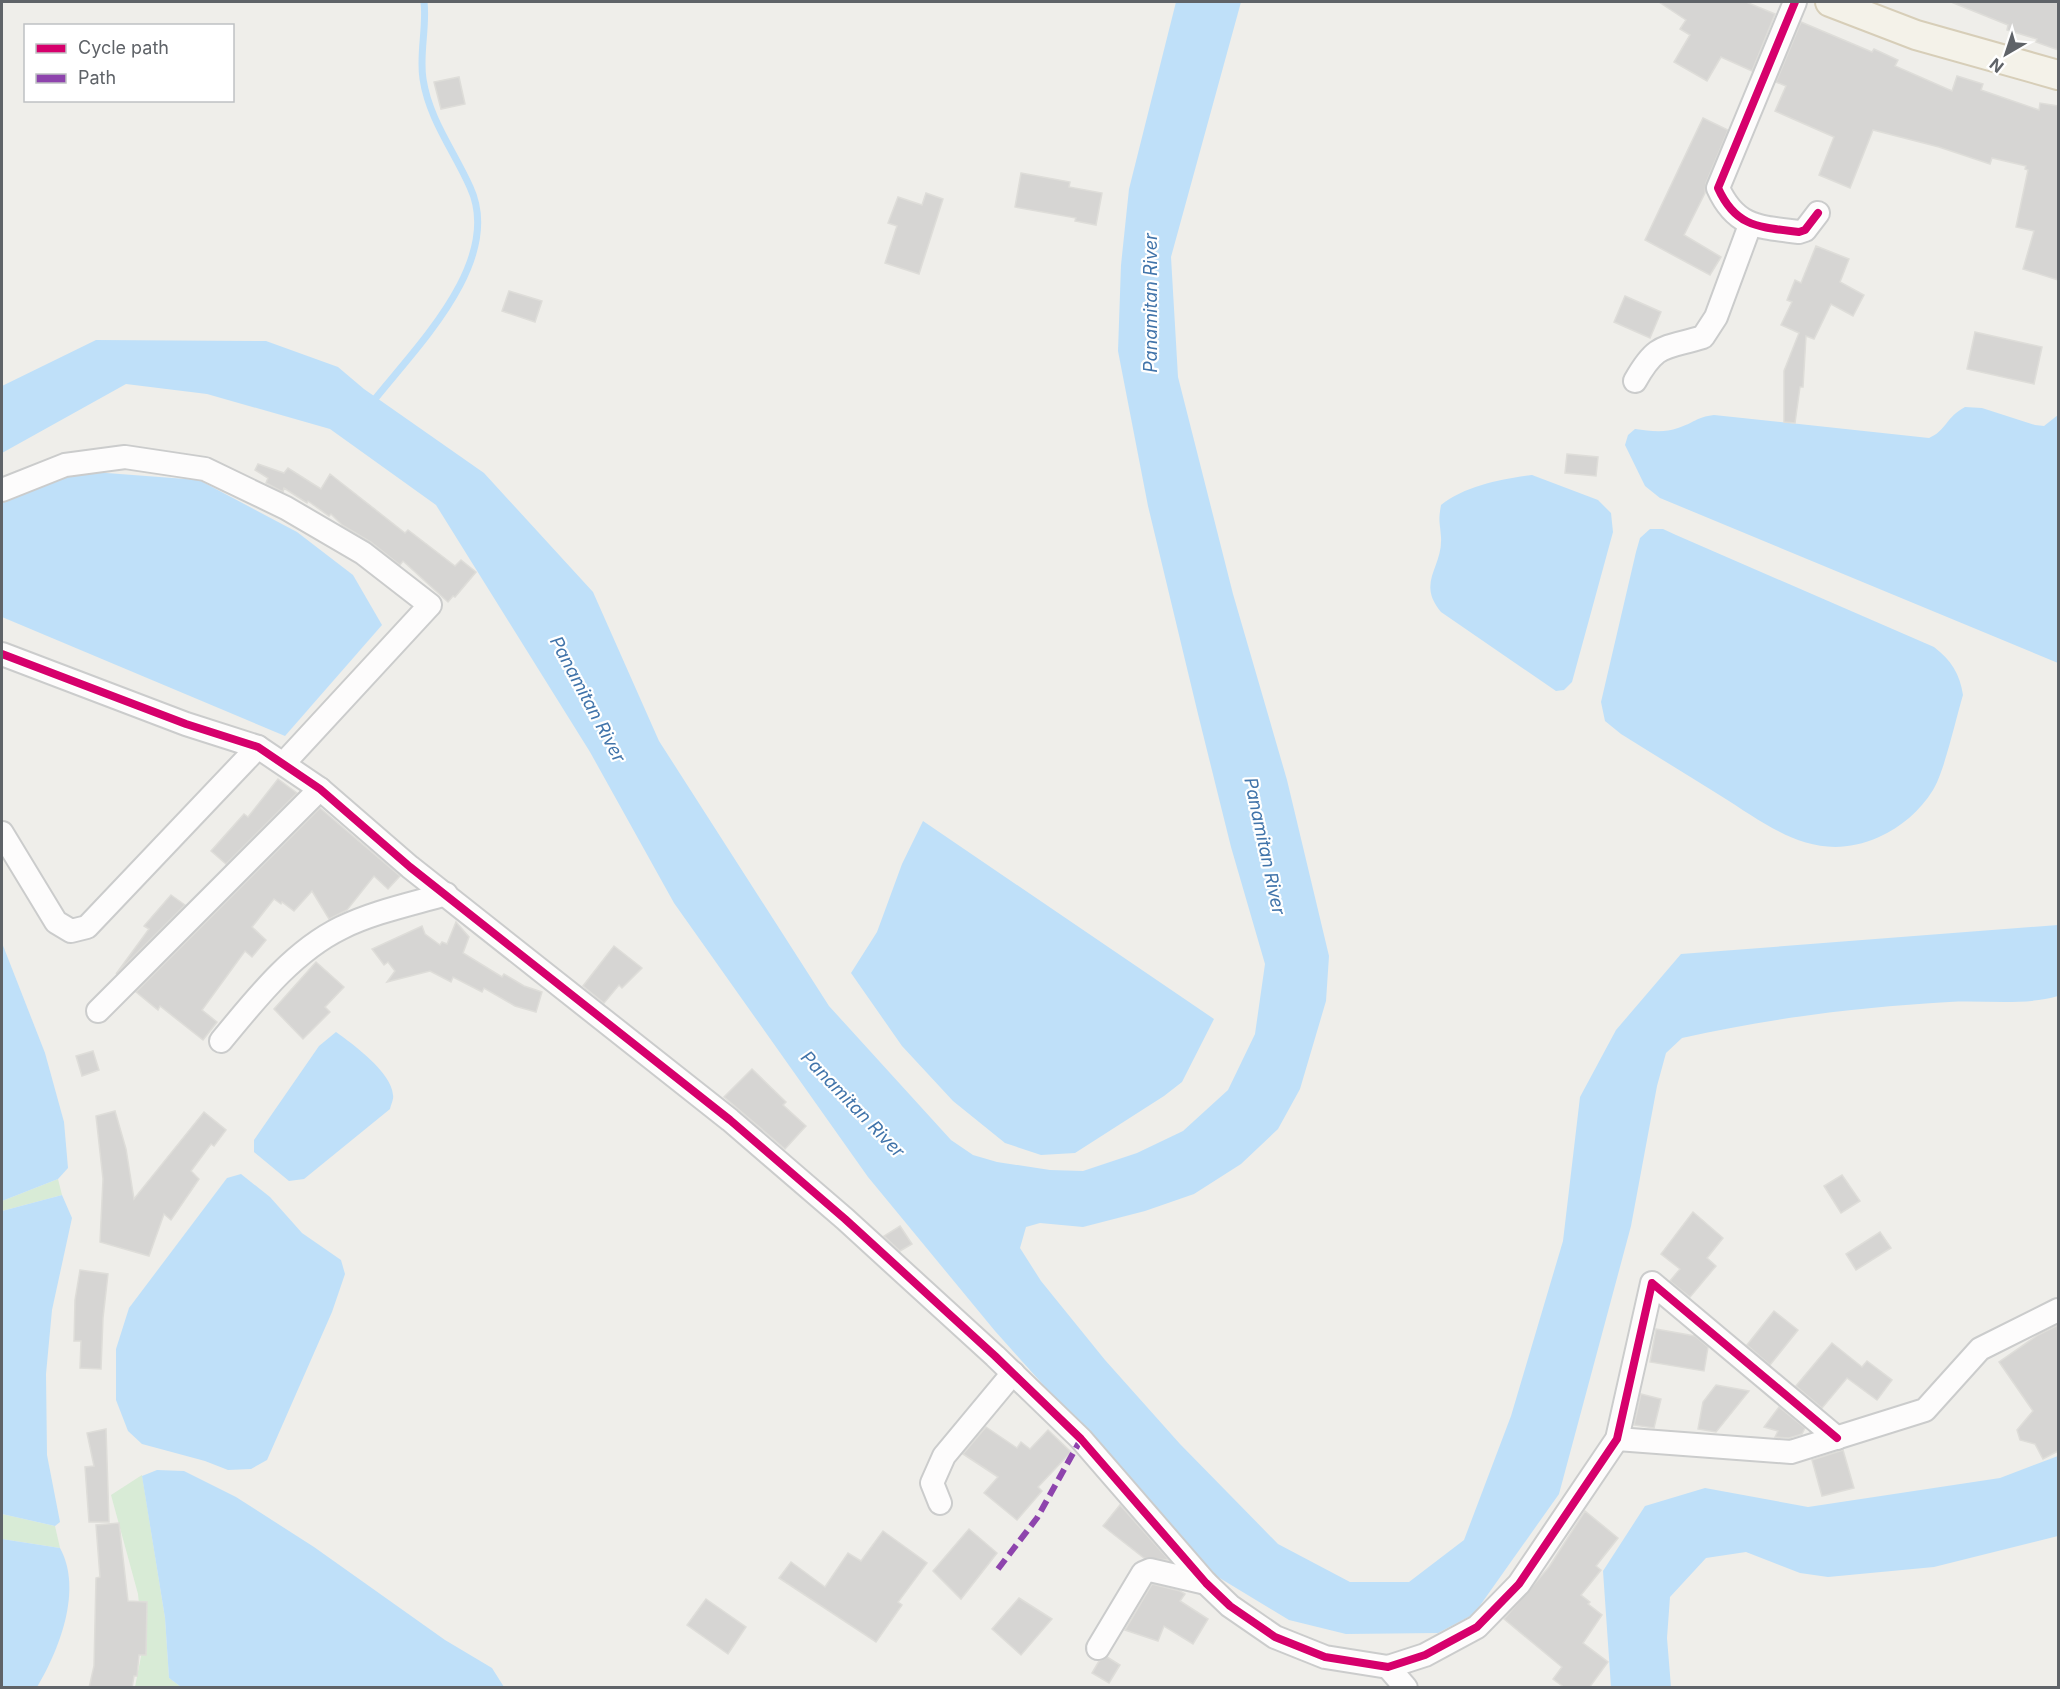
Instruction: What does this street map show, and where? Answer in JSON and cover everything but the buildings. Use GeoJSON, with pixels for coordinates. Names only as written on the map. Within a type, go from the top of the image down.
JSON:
{"type":"FeatureCollection","features":[{"type":"Feature","properties":{"kind":"main road"},"geometry":{"type":"LineString","coordinates":[[1830,2],[1916,35],[2058,75]]}},
{"type":"Feature","properties":{"kind":"street"},"geometry":{"type":"LineString","coordinates":[[1795,2],[1718,188],[1727,207],[1750,225],[1799,232],[1805,230],[1818,213]]}},
{"type":"Feature","properties":{"kind":"street"},"geometry":{"type":"LineString","coordinates":[[1635,381],[1648,358],[1660,349],[1702,337],[1716,317],[1750,225]]}},
{"type":"Feature","properties":{"kind":"street"},"geometry":{"type":"LineString","coordinates":[[2,490],[65,465],[125,457],[205,469],[286,508],[363,553],[430,605],[285,763]]}},
{"type":"Feature","properties":{"kind":"street"},"geometry":{"type":"LineString","coordinates":[[2,654],[186,724],[258,747],[285,763],[320,789],[410,867],[730,1120],[845,1219],[1013,1373],[1081,1439],[1206,1582],[1230,1606],[1275,1637],[1325,1657],[1388,1667],[1425,1655],[1477,1627],[1519,1584],[1617,1439],[1652,1283],[1837,1438]]}},
{"type":"Feature","properties":{"kind":"street"},"geometry":{"type":"LineString","coordinates":[[2,833],[56,922],[71,931],[87,927],[258,747]]}},
{"type":"Feature","properties":{"kind":"street"},"geometry":{"type":"LineString","coordinates":[[98,1011],[320,789]]}},
{"type":"Feature","properties":{"kind":"street"},"geometry":{"type":"LineString","coordinates":[[221,1041],[301,953],[341,927],[446,894]]}},
{"type":"Feature","properties":{"kind":"street"},"geometry":{"type":"LineString","coordinates":[[1617,1439],[1791,1452],[1925,1410],[1980,1349],[2058,1310]]}},
{"type":"Feature","properties":{"kind":"street"},"geometry":{"type":"LineString","coordinates":[[940,1503],[932,1483],[944,1456],[1013,1373]]}},
{"type":"Feature","properties":{"kind":"street"},"geometry":{"type":"LineString","coordinates":[[1098,1648],[1143,1573],[1150,1570],[1206,1582]]}},
{"type":"Feature","properties":{"kind":"street"},"geometry":{"type":"LineString","coordinates":[[1388,1667],[1406,1688]]}},
{"type":"Feature","properties":{"kind":"green space"},"geometry":{"type":"Polygon","coordinates":[[[58,1179],[62,1195],[2,1211],[2,1201],[58,1179]]]}},
{"type":"Feature","properties":{"kind":"green space"},"geometry":{"type":"Polygon","coordinates":[[[142,1475],[165,1618],[169,1678],[181,1687],[135,1687],[143,1646],[138,1594],[111,1495],[142,1475]]]}},
{"type":"Feature","properties":{"kind":"green space"},"geometry":{"type":"Polygon","coordinates":[[[2,1514],[55,1526],[60,1548],[2,1539],[2,1514]]]}},
{"type":"Feature","properties":{"kind":"water","name":"Panamitan River"},"geometry":{"type":"Polygon","coordinates":[[[1176,2],[1241,2],[1171,257],[1178,377],[1233,594],[1287,780],[1329,956],[1326,1001],[1300,1089],[1278,1129],[1241,1164],[1194,1194],[1145,1211],[1083,1227],[1040,1223],[1026,1227],[1020,1248],[1041,1281],[1105,1360],[1180,1444],[1278,1544],[1350,1582],[1409,1582],[1464,1540],[1511,1416],[1563,1241],[1580,1097],[1616,1030],[1681,954],[2058,925],[2058,996],[2032,1001],[1949,1002],[1815,1014],[1682,1038],[1666,1053],[1657,1086],[1631,1226],[1559,1494],[1474,1614],[1438,1633],[1346,1634],[1289,1620],[1213,1574],[995,1331],[868,1177],[674,903],[590,752],[436,505],[330,429],[207,394],[126,384],[2,453],[2,386],[96,340],[266,341],[338,367],[364,389],[484,473],[593,592],[659,741],[829,1006],[951,1140],[973,1155],[997,1162],[1050,1170],[1083,1171],[1137,1153],[1183,1131],[1228,1090],[1255,1034],[1265,964],[1231,847],[1148,506],[1118,351],[1121,265],[1129,189],[1176,2]]]}},
{"type":"Feature","properties":{"kind":"water"},"geometry":{"type":"Polygon","coordinates":[[[1965,407],[1982,408],[2044,426],[2058,415],[2058,663],[1660,498],[1645,486],[1625,445],[1628,435],[1635,429],[1673,430],[1703,417],[1714,415],[1929,438],[1939,432],[1954,415],[1965,407]]]}},
{"type":"Feature","properties":{"kind":"water"},"geometry":{"type":"Polygon","coordinates":[[[67,470],[199,480],[297,532],[353,575],[382,625],[285,736],[2,617],[2,503],[67,470]]]}},
{"type":"Feature","properties":{"kind":"water"},"geometry":{"type":"Polygon","coordinates":[[[1532,475],[1598,500],[1611,513],[1613,532],[1572,682],[1564,690],[1556,691],[1441,612],[1431,592],[1432,575],[1441,548],[1439,519],[1441,505],[1472,488],[1532,475]]]}},
{"type":"Feature","properties":{"kind":"water"},"geometry":{"type":"Polygon","coordinates":[[[1650,529],[1663,529],[1934,647],[1945,657],[1960,680],[1963,695],[1937,782],[1928,798],[1909,818],[1887,833],[1856,845],[1835,847],[1815,845],[1796,839],[1758,820],[1621,734],[1605,721],[1601,702],[1636,552],[1640,538],[1650,529]]]}},
{"type":"Feature","properties":{"kind":"water"},"geometry":{"type":"Polygon","coordinates":[[[923,821],[1214,1019],[1182,1082],[1075,1153],[1041,1155],[1005,1143],[953,1101],[902,1046],[851,973],[877,932],[902,864],[923,821]]]}},
{"type":"Feature","properties":{"kind":"water"},"geometry":{"type":"Polygon","coordinates":[[[2,943],[45,1053],[64,1122],[68,1168],[58,1179],[2,1201],[2,943]]]}},
{"type":"Feature","properties":{"kind":"water"},"geometry":{"type":"Polygon","coordinates":[[[336,1032],[370,1060],[386,1078],[393,1096],[390,1109],[304,1179],[289,1181],[254,1152],[254,1140],[319,1046],[336,1032]]]}},
{"type":"Feature","properties":{"kind":"water"},"geometry":{"type":"Polygon","coordinates":[[[241,1174],[270,1197],[302,1233],[341,1260],[345,1274],[332,1312],[267,1460],[251,1469],[228,1470],[205,1461],[142,1444],[128,1431],[116,1400],[116,1349],[129,1308],[227,1178],[241,1174]]]}},
{"type":"Feature","properties":{"kind":"water"},"geometry":{"type":"Polygon","coordinates":[[[62,1195],[72,1218],[52,1310],[46,1374],[47,1455],[60,1522],[55,1526],[2,1514],[2,1211],[62,1195]]]}},
{"type":"Feature","properties":{"kind":"water"},"geometry":{"type":"Polygon","coordinates":[[[2058,1456],[2058,1536],[1934,1567],[1828,1577],[1800,1573],[1746,1552],[1706,1558],[1670,1597],[1667,1638],[1671,1687],[1611,1687],[1603,1571],[1645,1506],[1705,1488],[1808,1507],[2000,1478],[2058,1456]]]}},
{"type":"Feature","properties":{"kind":"water"},"geometry":{"type":"Polygon","coordinates":[[[157,1470],[184,1471],[236,1497],[314,1547],[445,1640],[492,1668],[504,1687],[181,1687],[169,1678],[165,1618],[142,1476],[157,1470]]]}},
{"type":"Feature","properties":{"kind":"water"},"geometry":{"type":"Polygon","coordinates":[[[2,1539],[60,1548],[67,1565],[69,1601],[65,1619],[53,1656],[37,1687],[2,1687],[2,1539]]]}},
{"type":"Feature","properties":{"kind":"waterway"},"geometry":{"type":"LineString","coordinates":[[371,404],[430,331],[449,303],[465,274],[475,245],[478,216],[470,187],[436,121],[426,94],[422,70],[424,2]]}},
{"type":"Feature","properties":{"kind":"marked path"},"geometry":{"type":"LineString","coordinates":[[998,1569],[1037,1518],[1081,1439]]}},
{"type":"Feature","properties":{"kind":"cycle path"},"geometry":{"type":"LineString","coordinates":[[1795,2],[1718,188],[1725,201],[1741,218],[1772,229],[1799,232],[1805,230],[1818,213]]}},
{"type":"Feature","properties":{"kind":"cycle path"},"geometry":{"type":"LineString","coordinates":[[2,654],[186,724],[258,747],[320,789],[410,867],[730,1120],[845,1219],[995,1356],[1081,1439],[1206,1583],[1230,1606],[1275,1637],[1325,1657],[1388,1667],[1425,1655],[1477,1627],[1519,1584],[1617,1439],[1652,1283],[1837,1438]]}}]}
